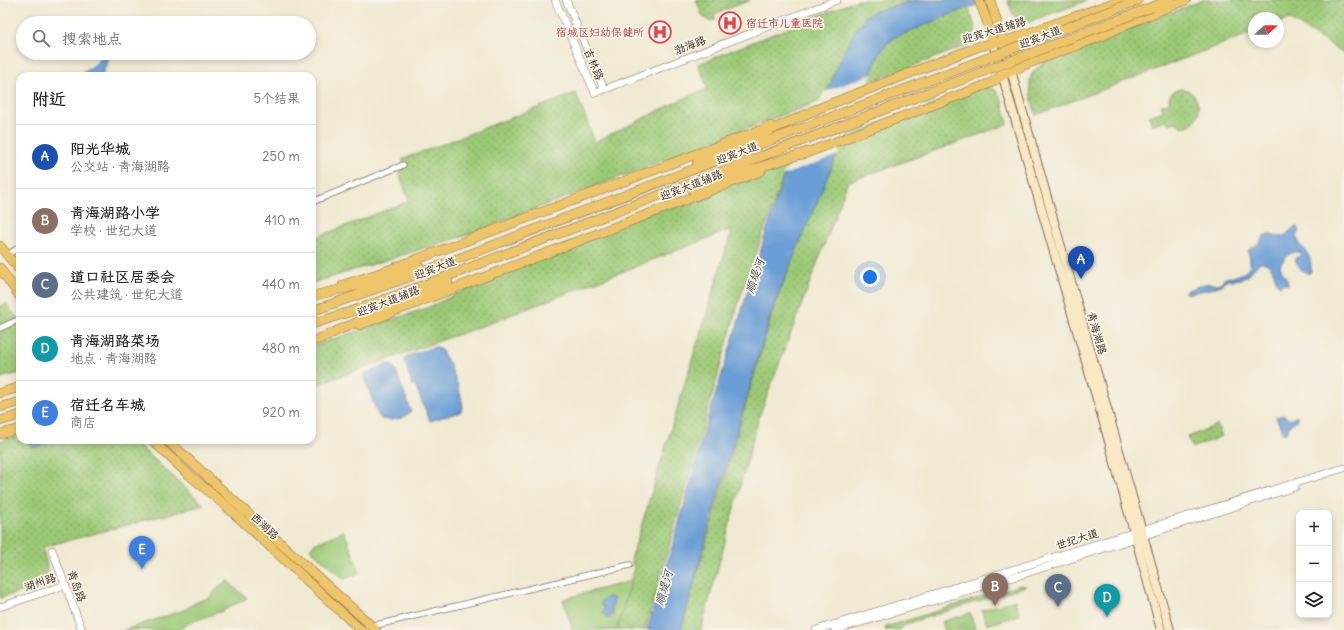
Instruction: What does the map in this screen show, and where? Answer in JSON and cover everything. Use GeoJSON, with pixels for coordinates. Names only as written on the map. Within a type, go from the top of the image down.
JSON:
{"type":"FeatureCollection","features":[{"type":"Feature","properties":{"kind":"main road"},"geometry":{"type":"LineString","coordinates":[[979,0],[993,43]]}},
{"type":"Feature","properties":{"kind":"main road"},"geometry":{"type":"LineString","coordinates":[[990,0],[1003,41]]}},
{"type":"Feature","properties":{"kind":"main road","name":"迎宾大道辅路"},"geometry":{"type":"LineString","coordinates":[[316,295],[383,272],[726,142],[808,113],[980,46],[1003,41],[1122,0]]}},
{"type":"Feature","properties":{"kind":"main road","name":"迎宾大道"},"geometry":{"type":"LineString","coordinates":[[316,311],[549,225],[1140,0]]}},
{"type":"Feature","properties":{"kind":"main road","name":"迎宾大道"},"geometry":{"type":"LineString","coordinates":[[316,323],[369,305],[534,243],[1170,0]]}},
{"type":"Feature","properties":{"kind":"main road"},"geometry":{"type":"LineString","coordinates":[[644,201],[691,189],[808,152],[991,83],[1003,75],[1024,65],[1102,36],[1131,22],[1186,0]]}},
{"type":"Feature","properties":{"kind":"main road","name":"青海湖路"},"geometry":{"type":"LineString","coordinates":[[1003,41],[1139,534],[1161,630]]}},
{"type":"Feature","properties":{"kind":"main road","name":"青海湖路"},"geometry":{"type":"LineString","coordinates":[[993,43],[1139,534],[1170,630]]}},
{"type":"Feature","properties":{"kind":"main road"},"geometry":{"type":"LineString","coordinates":[[562,220],[608,196],[696,163],[818,109]]}},
{"type":"Feature","properties":{"kind":"main road","name":"迎宾大道辅路"},"geometry":{"type":"LineString","coordinates":[[316,340],[364,324],[784,160]]}},
{"type":"Feature","properties":{"kind":"main road"},"geometry":{"type":"LineString","coordinates":[[316,295],[404,272],[447,258],[523,229],[549,225]]}},
{"type":"Feature","properties":{"kind":"main road"},"geometry":{"type":"LineString","coordinates":[[321,338],[443,284],[513,257],[534,243]]}},
{"type":"Feature","properties":{"kind":"main road"},"geometry":{"type":"LineString","coordinates":[[0,246],[16,266]]}},
{"type":"Feature","properties":{"kind":"main road"},"geometry":{"type":"LineString","coordinates":[[0,268],[16,289]]}},
{"type":"Feature","properties":{"kind":"main road"},"geometry":{"type":"LineString","coordinates":[[0,268],[16,291]]}},
{"type":"Feature","properties":{"kind":"main road"},"geometry":{"type":"LineString","coordinates":[[0,393],[16,388]]}},
{"type":"Feature","properties":{"kind":"main road"},"geometry":{"type":"LineString","coordinates":[[0,407],[16,403]]}},
{"type":"Feature","properties":{"kind":"main road"},"geometry":{"type":"LineString","coordinates":[[0,421],[16,416]]}},
{"type":"Feature","properties":{"kind":"main road"},"geometry":{"type":"LineString","coordinates":[[0,434],[16,430]]}},
{"type":"Feature","properties":{"kind":"main road"},"geometry":{"type":"LineString","coordinates":[[151,444],[188,474]]}},
{"type":"Feature","properties":{"kind":"main road","name":"西湖路"},"geometry":{"type":"LineString","coordinates":[[156,444],[362,630]]}},
{"type":"Feature","properties":{"kind":"main road","name":"西湖路"},"geometry":{"type":"LineString","coordinates":[[173,444],[374,628]]}},
{"type":"Feature","properties":{"kind":"street","name":"吉林路"},"geometry":{"type":"LineString","coordinates":[[555,0],[594,93]]}},
{"type":"Feature","properties":{"kind":"street","name":"吉林路"},"geometry":{"type":"LineString","coordinates":[[566,0],[604,89]]}},
{"type":"Feature","properties":{"kind":"street","name":"渤海路"},"geometry":{"type":"LineString","coordinates":[[594,93],[837,0]]}},
{"type":"Feature","properties":{"kind":"street"},"geometry":{"type":"LineString","coordinates":[[316,200],[403,165]]}},
{"type":"Feature","properties":{"kind":"street"},"geometry":{"type":"LineString","coordinates":[[7,255],[16,249]]}},
{"type":"Feature","properties":{"kind":"street"},"geometry":{"type":"LineString","coordinates":[[0,328],[16,320]]}},
{"type":"Feature","properties":{"kind":"street","name":"世纪大道"},"geometry":{"type":"LineString","coordinates":[[835,630],[1027,573],[1139,534],[1344,468]]}},
{"type":"Feature","properties":{"kind":"street","name":"世纪大道"},"geometry":{"type":"LineString","coordinates":[[816,630],[1344,473]]}},
{"type":"Feature","properties":{"kind":"street","name":"青岛路"},"geometry":{"type":"LineString","coordinates":[[52,550],[82,630]]}},
{"type":"Feature","properties":{"kind":"street"},"geometry":{"type":"LineString","coordinates":[[374,628],[630,565]]}},
{"type":"Feature","properties":{"kind":"street","name":"湖州路"},"geometry":{"type":"LineString","coordinates":[[0,607],[65,585]]}},
{"type":"Feature","properties":{"kind":"green space"},"geometry":{"type":"Polygon","coordinates":[[[696,0],[751,0],[714,14],[716,20],[709,21],[703,17],[696,0]]]}},
{"type":"Feature","properties":{"kind":"green space"},"geometry":{"type":"Polygon","coordinates":[[[858,0],[966,0],[975,27],[975,33],[968,45],[464,236],[316,282],[316,237],[409,201],[398,170],[404,168],[403,159],[576,93],[595,142],[691,95],[708,89],[698,64],[858,0]]]}},
{"type":"Feature","properties":{"kind":"green space"},"geometry":{"type":"Polygon","coordinates":[[[1007,0],[1088,0],[1029,22],[1018,19],[1014,16],[1007,0]]]}},
{"type":"Feature","properties":{"kind":"green space"},"geometry":{"type":"Polygon","coordinates":[[[1203,0],[1344,0],[1344,53],[1289,19],[1284,21],[1284,12],[1248,12],[1248,34],[1036,115],[1030,93],[1031,75],[1041,64],[1203,0]]]}},
{"type":"Feature","properties":{"kind":"green space"},"geometry":{"type":"Polygon","coordinates":[[[982,86],[993,88],[1001,97],[1008,124],[848,182],[759,417],[701,630],[681,630],[773,310],[838,140],[982,86]]]}},
{"type":"Feature","properties":{"kind":"green space"},"geometry":{"type":"Polygon","coordinates":[[[1181,89],[1190,92],[1198,103],[1199,110],[1194,121],[1190,125],[1185,126],[1181,126],[1176,122],[1169,124],[1166,120],[1152,125],[1149,116],[1163,111],[1161,105],[1169,103],[1169,97],[1172,93],[1181,89]]]}},
{"type":"Feature","properties":{"kind":"green space"},"geometry":{"type":"Polygon","coordinates":[[[783,161],[788,163],[739,301],[645,630],[616,630],[634,568],[631,560],[732,229],[485,325],[316,385],[316,345],[427,308],[539,255],[783,161]]]}},
{"type":"Feature","properties":{"kind":"green space"},"geometry":{"type":"Polygon","coordinates":[[[6,303],[16,317],[16,374],[0,378],[0,306],[6,303]]]}},
{"type":"Feature","properties":{"kind":"green space"},"geometry":{"type":"Polygon","coordinates":[[[1217,425],[1222,436],[1192,448],[1188,437],[1217,425]]]}},
{"type":"Feature","properties":{"kind":"green space"},"geometry":{"type":"Polygon","coordinates":[[[16,437],[16,444],[137,444],[204,505],[43,547],[50,583],[0,598],[0,441],[16,437]]]}},
{"type":"Feature","properties":{"kind":"green space"},"geometry":{"type":"Polygon","coordinates":[[[344,531],[360,573],[344,579],[310,549],[314,544],[344,531]]]}},
{"type":"Feature","properties":{"kind":"green space"},"geometry":{"type":"Polygon","coordinates":[[[227,581],[247,598],[222,611],[188,623],[179,630],[124,630],[184,610],[197,602],[209,598],[227,581]]]}},
{"type":"Feature","properties":{"kind":"green space"},"geometry":{"type":"Polygon","coordinates":[[[631,581],[617,630],[573,630],[563,599],[631,581]]]}},
{"type":"Feature","properties":{"kind":"green space"},"geometry":{"type":"Polygon","coordinates":[[[1020,585],[1026,586],[906,624],[900,630],[885,630],[886,627],[1020,585]]]}},
{"type":"Feature","properties":{"kind":"green space"},"geometry":{"type":"Polygon","coordinates":[[[1015,600],[1019,615],[987,625],[982,610],[1015,600]]]}},
{"type":"Feature","properties":{"kind":"green space"},"geometry":{"type":"Polygon","coordinates":[[[970,613],[975,628],[968,630],[945,630],[942,622],[970,613]]]}},
{"type":"Feature","properties":{"kind":"water","name":"顺堤河"},"geometry":{"type":"Polygon","coordinates":[[[917,0],[993,0],[964,9],[896,37],[887,43],[878,57],[774,304],[712,516],[681,630],[647,630],[684,506],[704,431],[784,175],[794,165],[846,48],[857,27],[865,21],[864,17],[875,11],[917,0]]]}},
{"type":"Feature","properties":{"kind":"water"},"geometry":{"type":"Polygon","coordinates":[[[100,60],[108,60],[104,72],[84,72],[100,60]]]}},
{"type":"Feature","properties":{"kind":"water"},"geometry":{"type":"Polygon","coordinates":[[[1297,227],[1299,231],[1297,237],[1300,246],[1308,253],[1311,264],[1311,272],[1308,274],[1298,266],[1295,258],[1300,256],[1301,253],[1296,252],[1288,256],[1280,265],[1288,285],[1284,283],[1279,286],[1271,268],[1265,263],[1260,262],[1247,276],[1242,279],[1226,281],[1221,285],[1210,289],[1185,293],[1185,291],[1204,284],[1217,284],[1225,278],[1242,274],[1249,268],[1250,258],[1248,251],[1258,244],[1264,236],[1270,234],[1282,237],[1293,228],[1297,227]]]}},
{"type":"Feature","properties":{"kind":"water"},"geometry":{"type":"Polygon","coordinates":[[[438,347],[446,357],[454,375],[463,408],[460,412],[430,421],[415,385],[412,385],[404,359],[407,356],[438,347]]]}},
{"type":"Feature","properties":{"kind":"water"},"geometry":{"type":"Polygon","coordinates":[[[388,364],[395,368],[411,411],[401,418],[393,420],[381,419],[377,413],[364,377],[364,374],[388,364]]]}},
{"type":"Feature","properties":{"kind":"water"},"geometry":{"type":"Polygon","coordinates":[[[1283,415],[1289,419],[1297,416],[1298,420],[1290,424],[1288,432],[1283,434],[1276,417],[1283,415]]]}},
{"type":"Feature","properties":{"kind":"water"},"geometry":{"type":"Polygon","coordinates":[[[29,444],[44,444],[35,447],[29,444]]]}},
{"type":"Feature","properties":{"kind":"water"},"geometry":{"type":"Polygon","coordinates":[[[608,597],[613,598],[614,601],[612,607],[613,615],[608,618],[602,612],[605,608],[601,603],[608,597]]]}},
{"type":"Feature","properties":{"kind":"pier"},"geometry":{"type":"Polygon","coordinates":[[[872,74],[838,155],[781,176],[792,163],[824,92],[872,74]]]}},
{"type":"Feature","properties":{"kind":"place","name":"宿迁市儿童医院"},"geometry":{"type":"Point","coordinates":[730,23]}},
{"type":"Feature","properties":{"kind":"place","name":"宿城区妇幼保健所"},"geometry":{"type":"Point","coordinates":[660,32]}},
{"type":"Feature","properties":{"kind":"place","name":"阳光华城"},"geometry":{"type":"Point","coordinates":[1081,279]}},
{"type":"Feature","properties":{"kind":"place","name":"宿迁名车城"},"geometry":{"type":"Point","coordinates":[142,569]}},
{"type":"Feature","properties":{"kind":"place","name":"青海湖路小学"},"geometry":{"type":"Point","coordinates":[995,606]}},
{"type":"Feature","properties":{"kind":"place","name":"道口社区居委会"},"geometry":{"type":"Point","coordinates":[1058,607]}},
{"type":"Feature","properties":{"kind":"place","name":"青海湖路菜场"},"geometry":{"type":"Point","coordinates":[1107,617]}}]}
